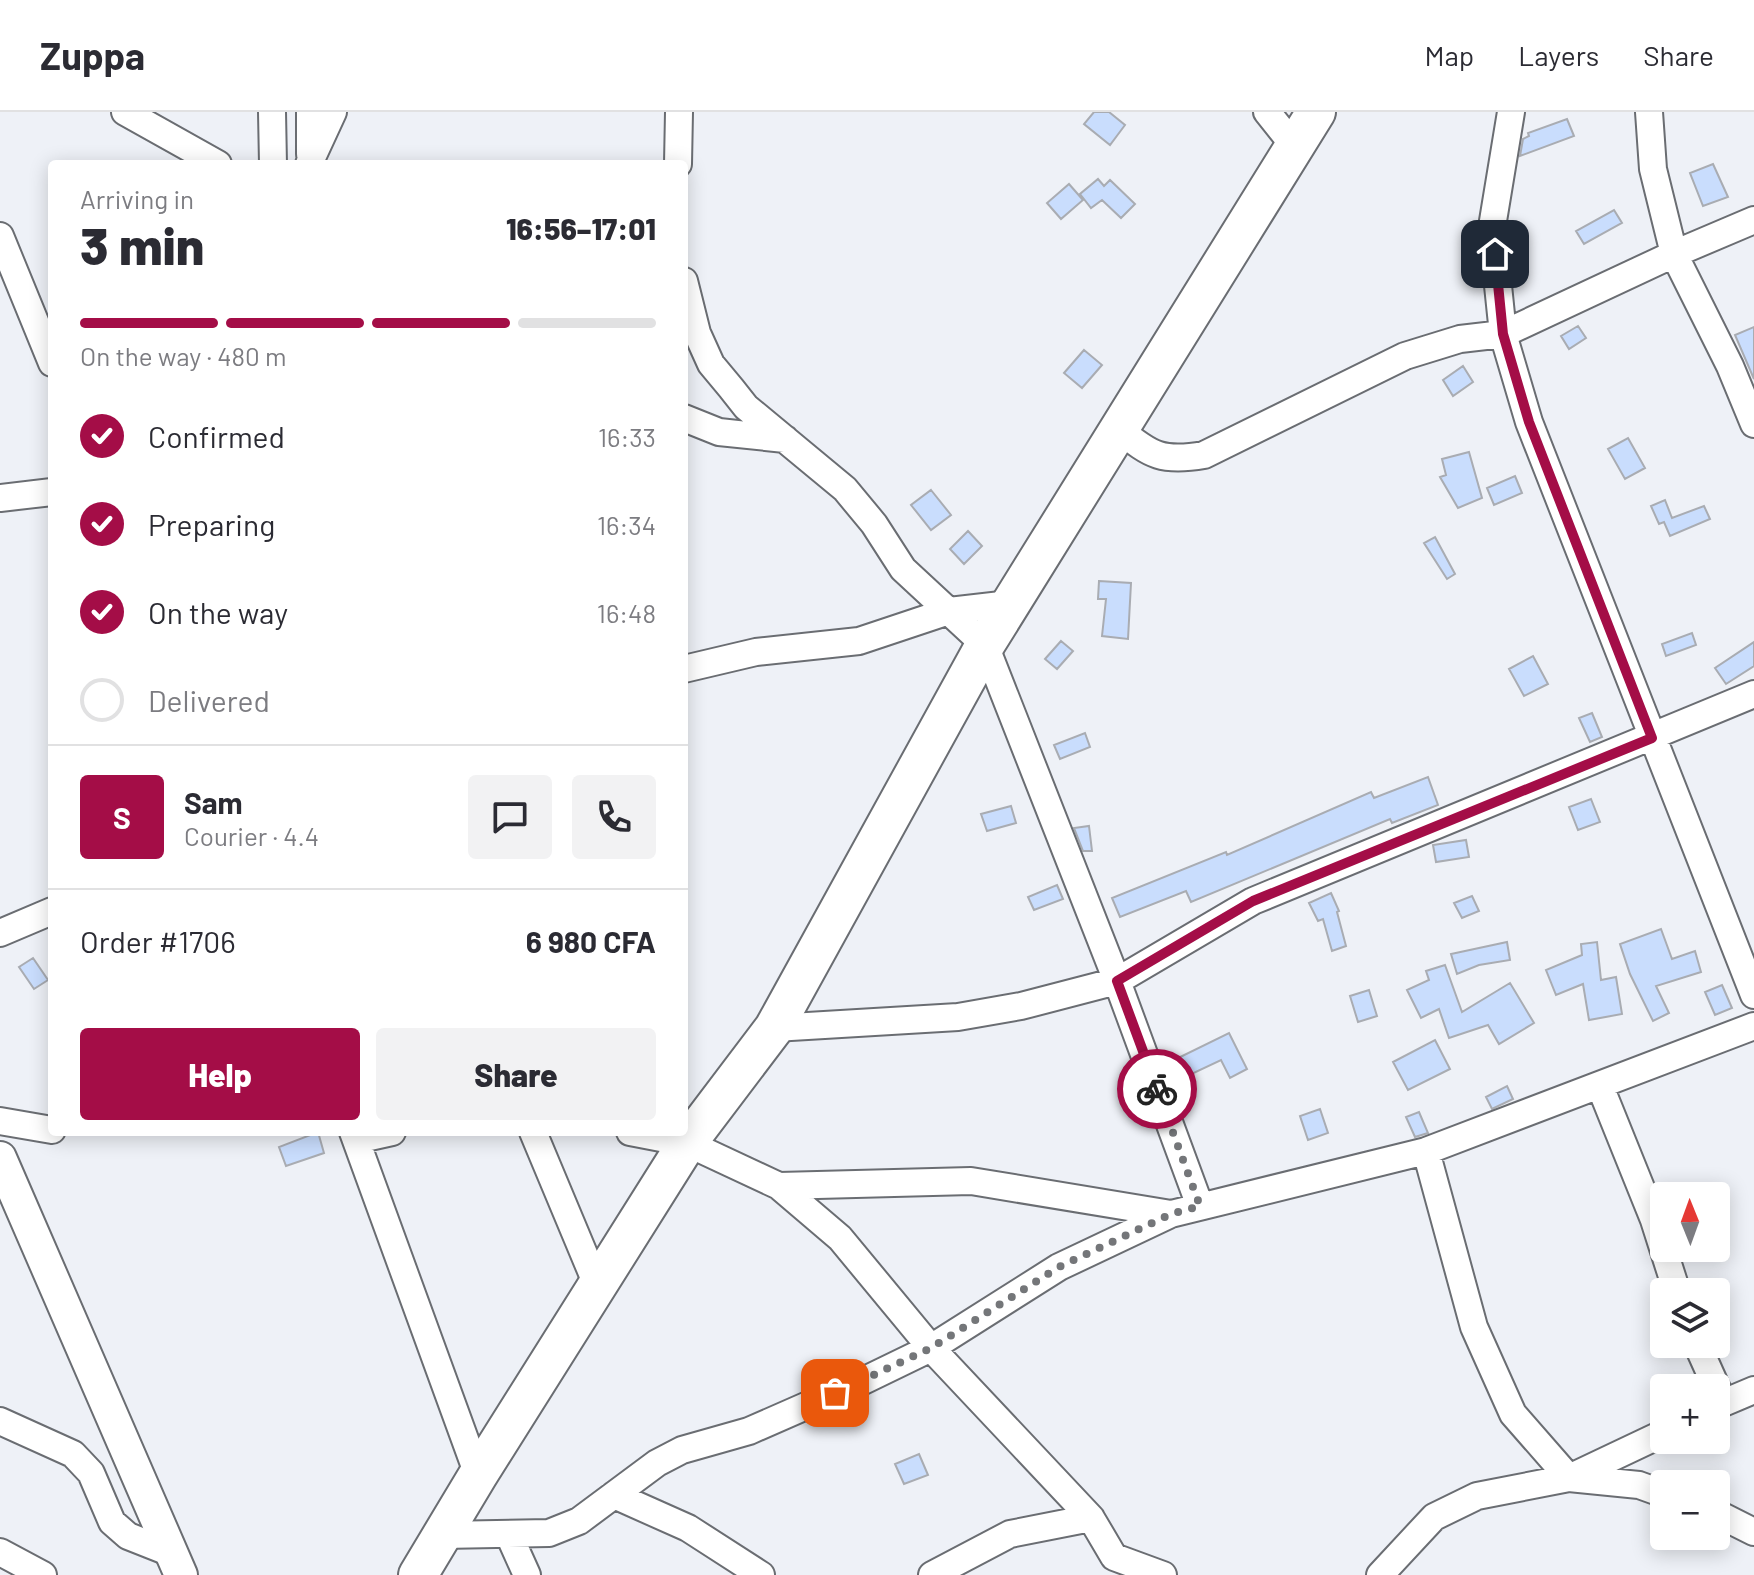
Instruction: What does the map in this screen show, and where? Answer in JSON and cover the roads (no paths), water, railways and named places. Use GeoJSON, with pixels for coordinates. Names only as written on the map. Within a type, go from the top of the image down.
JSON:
{"type":"FeatureCollection","features":[{"type":"Feature","properties":{"kind":"highway"},"geometry":{"type":"LineString","coordinates":[[418,1575],[687,1143],[774,1028],[985,645],[1316,112]]}},
{"type":"Feature","properties":{"kind":"main road"},"geometry":{"type":"LineString","coordinates":[[0,1158],[176,1564]]}},
{"type":"Feature","properties":{"kind":"street"},"geometry":{"type":"LineString","coordinates":[[125,112],[211,160]]}},
{"type":"Feature","properties":{"kind":"street"},"geometry":{"type":"LineString","coordinates":[[272,112],[273,160]]}},
{"type":"Feature","properties":{"kind":"street"},"geometry":{"type":"LineString","coordinates":[[310,112],[310,160]]}},
{"type":"Feature","properties":{"kind":"street"},"geometry":{"type":"LineString","coordinates":[[311,160],[333,112]]}},
{"type":"Feature","properties":{"kind":"street"},"geometry":{"type":"LineString","coordinates":[[678,160],[679,112]]}},
{"type":"Feature","properties":{"kind":"street"},"geometry":{"type":"LineString","coordinates":[[1267,112],[1295,147]]}},
{"type":"Feature","properties":{"kind":"street"},"geometry":{"type":"LineString","coordinates":[[1511,112],[1492,227],[1503,334],[1529,422],[1754,995]]}},
{"type":"Feature","properties":{"kind":"street"},"geometry":{"type":"LineString","coordinates":[[1649,112],[1653,169],[1674,254],[1730,366],[1754,424]]}},
{"type":"Feature","properties":{"kind":"street"},"geometry":{"type":"LineString","coordinates":[[1120,430],[1146,452],[1175,460],[1204,455],[1405,356],[1460,339],[1503,334],[1754,220]]}},
{"type":"Feature","properties":{"kind":"street"},"geometry":{"type":"LineString","coordinates":[[0,236],[48,353]]}},
{"type":"Feature","properties":{"kind":"street"},"geometry":{"type":"LineString","coordinates":[[688,297],[697,333],[711,364],[746,407],[845,489],[874,524],[903,569],[985,645],[1117,981],[1200,1206]]}},
{"type":"Feature","properties":{"kind":"street"},"geometry":{"type":"LineString","coordinates":[[688,420],[719,432]]}},
{"type":"Feature","properties":{"kind":"street"},"geometry":{"type":"LineString","coordinates":[[688,436],[719,432],[787,439]]}},
{"type":"Feature","properties":{"kind":"street"},"geometry":{"type":"LineString","coordinates":[[0,498],[48,492]]}},
{"type":"Feature","properties":{"kind":"street"},"geometry":{"type":"LineString","coordinates":[[688,668],[756,652],[859,641],[949,611],[1010,604]]}},
{"type":"Feature","properties":{"kind":"street"},"geometry":{"type":"LineString","coordinates":[[774,1028],[958,1017],[1021,1006],[1117,981],[1253,901],[1754,694]]}},
{"type":"Feature","properties":{"kind":"street"},"geometry":{"type":"LineString","coordinates":[[0,933],[48,913]]}},
{"type":"Feature","properties":{"kind":"street"},"geometry":{"type":"LineString","coordinates":[[442,1535],[549,1533],[579,1521],[657,1463],[682,1450],[749,1431],[931,1348],[1059,1267],[1171,1214],[1426,1151],[1754,1026]]}},
{"type":"Feature","properties":{"kind":"street"},"geometry":{"type":"LineString","coordinates":[[1600,1086],[1654,1220],[1673,1278]]}},
{"type":"Feature","properties":{"kind":"street"},"geometry":{"type":"LineString","coordinates":[[0,1121],[48,1129]]}},
{"type":"Feature","properties":{"kind":"street"},"geometry":{"type":"LineString","coordinates":[[354,1136],[478,1475]]}},
{"type":"Feature","properties":{"kind":"street"},"geometry":{"type":"LineString","coordinates":[[535,1136],[597,1285]]}},
{"type":"Feature","properties":{"kind":"street"},"geometry":{"type":"LineString","coordinates":[[651,1136],[687,1143],[779,1186],[840,1238],[931,1348],[1091,1518],[1120,1566],[1163,1575]]}},
{"type":"Feature","properties":{"kind":"street"},"geometry":{"type":"LineString","coordinates":[[1426,1151],[1474,1327],[1513,1414],[1569,1478],[1639,1485],[1650,1489]]}},
{"type":"Feature","properties":{"kind":"street"},"geometry":{"type":"LineString","coordinates":[[779,1186],[971,1181],[1171,1214]]}},
{"type":"Feature","properties":{"kind":"street"},"geometry":{"type":"LineString","coordinates":[[1730,1400],[1754,1390]]}},
{"type":"Feature","properties":{"kind":"street"},"geometry":{"type":"LineString","coordinates":[[0,1421],[73,1454],[91,1473],[112,1522],[128,1536],[176,1564]]}},
{"type":"Feature","properties":{"kind":"street"},"geometry":{"type":"LineString","coordinates":[[1380,1575],[1434,1517],[1477,1496],[1569,1478],[1650,1440]]}},
{"type":"Feature","properties":{"kind":"street"},"geometry":{"type":"LineString","coordinates":[[614,1495],[688,1528],[761,1575]]}},
{"type":"Feature","properties":{"kind":"street"},"geometry":{"type":"LineString","coordinates":[[932,1575],[1010,1534],[1091,1518]]}},
{"type":"Feature","properties":{"kind":"street"},"geometry":{"type":"LineString","coordinates":[[1730,1520],[1754,1532]]}},
{"type":"Feature","properties":{"kind":"street"},"geometry":{"type":"LineString","coordinates":[[509,1535],[527,1575]]}},
{"type":"Feature","properties":{"kind":"street"},"geometry":{"type":"LineString","coordinates":[[0,1552],[43,1575]]}}]}
